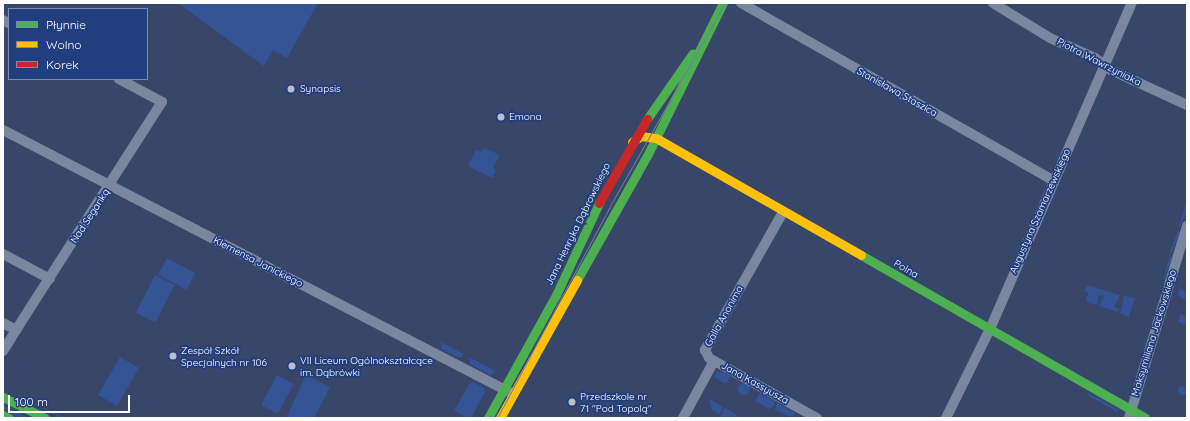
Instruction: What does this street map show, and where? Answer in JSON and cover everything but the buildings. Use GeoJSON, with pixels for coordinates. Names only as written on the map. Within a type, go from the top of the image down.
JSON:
{"type":"FeatureCollection","features":[{"type":"Feature","properties":{"kind":"street","name":"Jana Henryka Dąbrowskiego"},"geometry":{"type":"LineString","coordinates":[[488,418],[509,392],[656,138],[684,84],[699,47],[723,3]]}},
{"type":"Feature","properties":{"kind":"street","name":"Stanisława Staszica"},"geometry":{"type":"LineString","coordinates":[[741,3],[1053,180]]}},
{"type":"Feature","properties":{"kind":"street","name":"Piotra Wawrzyniaka"},"geometry":{"type":"LineString","coordinates":[[993,3],[1014,18],[1087,54],[1104,66],[1187,105]]}},
{"type":"Feature","properties":{"kind":"street","name":"Augustyna Szamarzewskiego"},"geometry":{"type":"LineString","coordinates":[[946,418],[990,329],[1053,180],[1132,3]]}},
{"type":"Feature","properties":{"kind":"street","name":"Jana Henryka Dąbrowskiego"},"geometry":{"type":"LineString","coordinates":[[500,418],[509,392],[599,202],[632,142],[653,108],[681,67],[699,47]]}},
{"type":"Feature","properties":{"kind":"street","name":"Nad Seganką"},"geometry":{"type":"LineString","coordinates":[[3,351],[162,102],[121,80]]}},
{"type":"Feature","properties":{"kind":"street"},"geometry":{"type":"LineString","coordinates":[[653,108],[651,130],[656,138]]}},
{"type":"Feature","properties":{"kind":"street","name":"Klemensa Janickiego"},"geometry":{"type":"LineString","coordinates":[[3,130],[509,392]]}},
{"type":"Feature","properties":{"kind":"street"},"geometry":{"type":"LineString","coordinates":[[632,142],[642,136],[656,138]]}},
{"type":"Feature","properties":{"kind":"street","name":"Polna"},"geometry":{"type":"LineString","coordinates":[[656,138],[990,329],[1130,414],[1146,418]]}},
{"type":"Feature","properties":{"kind":"street","name":"Galla Anonima"},"geometry":{"type":"LineString","coordinates":[[682,418],[714,361],[706,356],[706,347],[783,212]]}},
{"type":"Feature","properties":{"kind":"street","name":"Maksymiliana Jackowskiego"},"geometry":{"type":"LineString","coordinates":[[1130,414],[1187,226]]}},
{"type":"Feature","properties":{"kind":"street"},"geometry":{"type":"LineString","coordinates":[[3,254],[50,278]]}},
{"type":"Feature","properties":{"kind":"street"},"geometry":{"type":"LineString","coordinates":[[3,323],[16,330]]}},
{"type":"Feature","properties":{"kind":"street","name":"Jana Kassyusza"},"geometry":{"type":"LineString","coordinates":[[714,361],[817,418]]}},
{"type":"Feature","properties":{"kind":"street"},"geometry":{"type":"LineString","coordinates":[[3,397],[45,418]]}},
{"type":"Feature","properties":{"kind":"street"},"geometry":{"type":"LineString","coordinates":[[3,415],[9,418]]}},
{"type":"Feature","properties":{"kind":"shaded area"},"geometry":{"type":"Polygon","coordinates":[[[178,3],[318,3],[287,58],[273,50],[264,66],[178,3]]]}},
{"type":"Feature","properties":{"kind":"shaded area"},"geometry":{"type":"Polygon","coordinates":[[[484,148],[500,155],[493,168],[496,170],[492,178],[468,166],[476,150],[481,152],[484,148]]]}},
{"type":"Feature","properties":{"kind":"shaded area"},"geometry":{"type":"Polygon","coordinates":[[[1186,203],[1187,211],[1180,227],[1179,226],[1186,203]]]}},
{"type":"Feature","properties":{"kind":"shaded area"},"geometry":{"type":"Polygon","coordinates":[[[1178,230],[1180,232],[1172,253],[1170,252],[1178,230]]]}},
{"type":"Feature","properties":{"kind":"shaded area"},"geometry":{"type":"Polygon","coordinates":[[[1170,256],[1172,258],[1163,279],[1170,256]]]}},
{"type":"Feature","properties":{"kind":"shaded area"},"geometry":{"type":"Polygon","coordinates":[[[167,258],[195,273],[186,290],[158,275],[167,258]]]}},
{"type":"Feature","properties":{"kind":"shaded area"},"geometry":{"type":"Polygon","coordinates":[[[155,275],[175,285],[156,322],[136,312],[155,275]]]}},
{"type":"Feature","properties":{"kind":"shaded area"},"geometry":{"type":"Polygon","coordinates":[[[1087,285],[1120,295],[1114,307],[1119,309],[1118,312],[1099,306],[1104,297],[1098,295],[1097,305],[1088,303],[1086,299],[1089,292],[1084,291],[1087,285]]]}},
{"type":"Feature","properties":{"kind":"shaded area"},"geometry":{"type":"Polygon","coordinates":[[[1180,288],[1187,292],[1184,300],[1178,295],[1180,288]]]}},
{"type":"Feature","properties":{"kind":"shaded area"},"geometry":{"type":"Polygon","coordinates":[[[1124,296],[1135,298],[1129,317],[1120,313],[1124,296]]]}},
{"type":"Feature","properties":{"kind":"shaded area"},"geometry":{"type":"Polygon","coordinates":[[[1180,314],[1187,317],[1187,326],[1178,322],[1180,314]]]}},
{"type":"Feature","properties":{"kind":"shaded area"},"geometry":{"type":"Polygon","coordinates":[[[441,342],[464,354],[463,356],[459,358],[441,349],[441,342]]]}},
{"type":"Feature","properties":{"kind":"shaded area"},"geometry":{"type":"Polygon","coordinates":[[[120,357],[139,368],[117,406],[98,395],[120,357]]]}},
{"type":"Feature","properties":{"kind":"shaded area"},"geometry":{"type":"Polygon","coordinates":[[[469,357],[495,371],[494,373],[490,375],[470,364],[469,357]]]}},
{"type":"Feature","properties":{"kind":"shaded area"},"geometry":{"type":"Polygon","coordinates":[[[717,371],[731,376],[726,384],[714,377],[717,371]]]}},
{"type":"Feature","properties":{"kind":"shaded area"},"geometry":{"type":"Polygon","coordinates":[[[277,375],[294,384],[278,414],[261,405],[277,375]]]}},
{"type":"Feature","properties":{"kind":"shaded area"},"geometry":{"type":"Polygon","coordinates":[[[306,375],[330,387],[314,418],[286,418],[306,375]]]}},
{"type":"Feature","properties":{"kind":"shaded area"},"geometry":{"type":"Polygon","coordinates":[[[473,382],[484,388],[485,392],[471,418],[468,418],[454,411],[469,384],[473,382]]]}},
{"type":"Feature","properties":{"kind":"shaded area"},"geometry":{"type":"Polygon","coordinates":[[[742,383],[746,383],[750,389],[746,395],[742,395],[738,391],[738,387],[742,383]]]}},
{"type":"Feature","properties":{"kind":"shaded area"},"geometry":{"type":"Polygon","coordinates":[[[1180,386],[1184,386],[1186,390],[1184,394],[1180,394],[1178,392],[1178,388],[1180,386]]]}},
{"type":"Feature","properties":{"kind":"shaded area"},"geometry":{"type":"Polygon","coordinates":[[[3,387],[58,415],[65,418],[61,418],[3,387]]]}},
{"type":"Feature","properties":{"kind":"shaded area"},"geometry":{"type":"Polygon","coordinates":[[[760,393],[775,402],[773,407],[769,409],[755,401],[760,393]]]}},
{"type":"Feature","properties":{"kind":"shaded area"},"geometry":{"type":"Polygon","coordinates":[[[1088,393],[1118,409],[1117,412],[1086,394],[1088,393]]]}},
{"type":"Feature","properties":{"kind":"shaded area"},"geometry":{"type":"Polygon","coordinates":[[[708,398],[723,407],[719,415],[712,410],[708,398]]]}},
{"type":"Feature","properties":{"kind":"shaded area"},"geometry":{"type":"Polygon","coordinates":[[[777,403],[795,413],[793,418],[775,410],[777,403]]]}},
{"type":"Feature","properties":{"kind":"shaded area"},"geometry":{"type":"Polygon","coordinates":[[[3,405],[28,418],[20,418],[3,409],[3,405]]]}},
{"type":"Feature","properties":{"kind":"shaded area"},"geometry":{"type":"Polygon","coordinates":[[[725,408],[742,418],[720,418],[725,408]]]}},
{"type":"Feature","properties":{"kind":"tram line"},"geometry":{"type":"LineString","coordinates":[[497,418],[610,206],[725,3]]}},
{"type":"Feature","properties":{"kind":"traffic: fast"},"geometry":{"type":"LineString","coordinates":[[577,280],[647,156],[723,3]]}},
{"type":"Feature","properties":{"kind":"traffic: fast"},"geometry":{"type":"LineString","coordinates":[[647,119],[693,53]]}},
{"type":"Feature","properties":{"kind":"traffic: fast"},"geometry":{"type":"LineString","coordinates":[[488,418],[556,295],[599,203]]}},
{"type":"Feature","properties":{"kind":"traffic: fast"},"geometry":{"type":"LineString","coordinates":[[861,255],[1146,418]]}},
{"type":"Feature","properties":{"kind":"traffic: fast"},"geometry":{"type":"LineString","coordinates":[[3,397],[45,418]]}},
{"type":"Feature","properties":{"kind":"traffic: fast"},"geometry":{"type":"LineString","coordinates":[[3,415],[9,418]]}},
{"type":"Feature","properties":{"kind":"traffic: slow"},"geometry":{"type":"LineString","coordinates":[[632,142],[641,136],[656,138],[861,255]]}},
{"type":"Feature","properties":{"kind":"traffic: slow"},"geometry":{"type":"LineString","coordinates":[[500,418],[577,280]]}},
{"type":"Feature","properties":{"kind":"traffic: jam"},"geometry":{"type":"LineString","coordinates":[[599,203],[647,119]]}},
{"type":"Feature","properties":{"kind":"place","name":"Synapsis"},"geometry":{"type":"Point","coordinates":[291,89]}},
{"type":"Feature","properties":{"kind":"place","name":"Emona"},"geometry":{"type":"Point","coordinates":[501,117]}},
{"type":"Feature","properties":{"kind":"place","name":"Zespół Szkół Specjalnych nr 106"},"geometry":{"type":"Point","coordinates":[173,356]}},
{"type":"Feature","properties":{"kind":"place","name":"VII Liceum Ogólnokształcące im. Dąbrówki"},"geometry":{"type":"Point","coordinates":[292,366]}},
{"type":"Feature","properties":{"kind":"place","name":"Przedszkole nr 71 \"Pod Topolą\""},"geometry":{"type":"Point","coordinates":[572,402]}}]}
